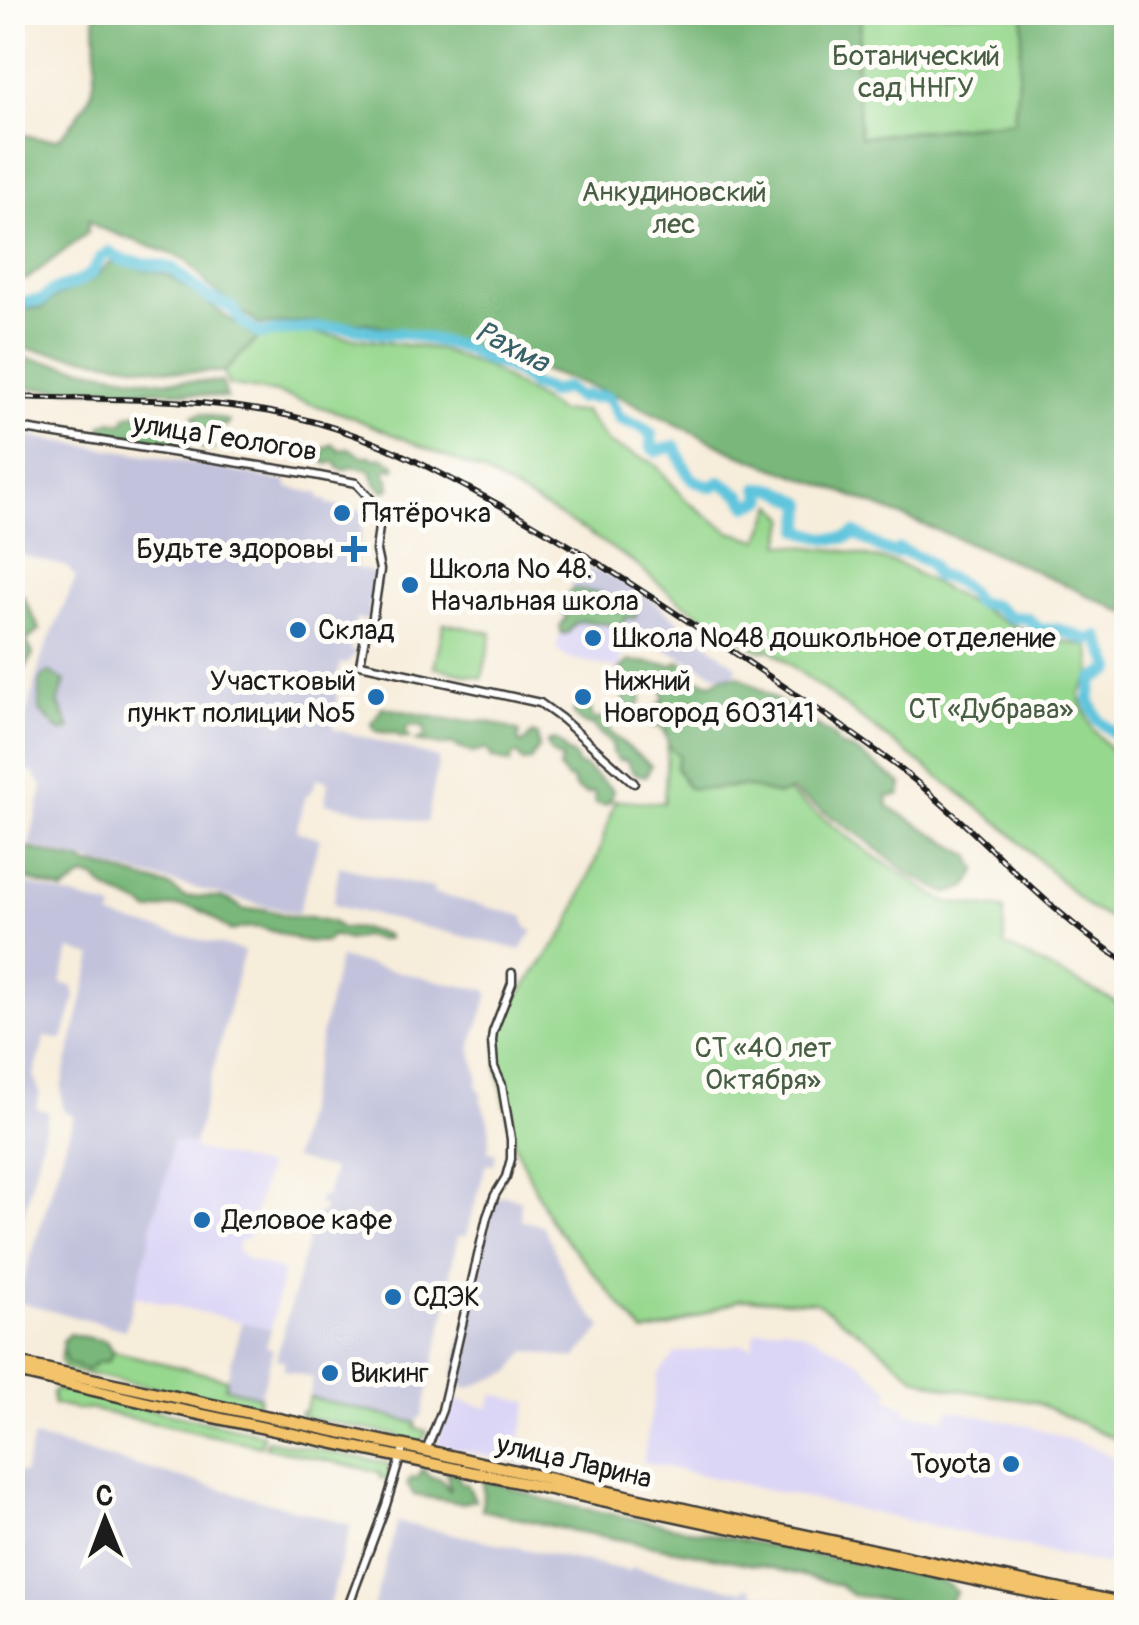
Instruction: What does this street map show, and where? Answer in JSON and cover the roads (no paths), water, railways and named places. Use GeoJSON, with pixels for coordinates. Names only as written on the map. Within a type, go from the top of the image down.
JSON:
{"type":"FeatureCollection","features":[{"type":"Feature","properties":{"kind":"main road","name":"улица Ларина"},"geometry":{"type":"LineString","coordinates":[[12,1362],[959,1578],[1126,1612]]}},
{"type":"Feature","properties":{"kind":"main road","name":"улица Ларина"},"geometry":{"type":"LineString","coordinates":[[12,1371],[157,1405],[402,1451],[428,1451],[1126,1604]]}},
{"type":"Feature","properties":{"kind":"street","name":"улица Геологов"},"geometry":{"type":"LineString","coordinates":[[12,427],[351,482],[376,506],[379,527],[376,551],[380,570],[372,624],[360,664],[540,704],[634,782]]}},
{"type":"Feature","properties":{"kind":"street"},"geometry":{"type":"LineString","coordinates":[[428,1451],[442,1410],[487,1217],[509,1169],[511,1139],[502,1085],[494,1067],[492,1032],[512,973]]}},
{"type":"Feature","properties":{"kind":"street"},"geometry":{"type":"LineString","coordinates":[[346,1612],[402,1451]]}},
{"type":"Feature","properties":{"kind":"waterway","name":"Рахма"},"geometry":{"type":"LineString","coordinates":[[12,304],[43,300],[52,291],[78,282],[92,273],[109,252],[121,260],[172,268],[206,296],[232,308],[243,323],[260,334],[343,327],[401,333],[467,349],[512,369],[549,393],[565,388],[579,398],[609,398],[620,419],[651,434],[656,451],[675,446],[686,470],[698,482],[711,487],[720,482],[741,495],[748,506],[764,499],[759,488],[777,489],[804,504],[801,530],[836,539],[855,533],[886,551],[897,553],[899,549],[930,563],[936,576],[959,583],[976,602],[994,606],[1010,617],[1027,618],[1040,630],[1057,629],[1088,640],[1098,636],[1112,669],[1093,680],[1089,699],[1098,720],[1126,743]]}},
{"type":"Feature","properties":{"kind":"railway"},"geometry":{"type":"LineString","coordinates":[[12,397],[152,400],[222,405],[291,416],[388,448],[434,470],[603,566],[859,738],[931,794],[1067,919],[1126,962]]}},
{"type":"Feature","properties":{"kind":"place","name":"Пятёрочка"},"geometry":{"type":"Point","coordinates":[342,513]}},
{"type":"Feature","properties":{"kind":"place","name":"Будьте здоровы"},"geometry":{"type":"Point","coordinates":[354,549]}},
{"type":"Feature","properties":{"kind":"place","name":"Школа № 48. Начальная школа"},"geometry":{"type":"Point","coordinates":[410,585]}},
{"type":"Feature","properties":{"kind":"place","name":"Склад"},"geometry":{"type":"Point","coordinates":[298,630]}},
{"type":"Feature","properties":{"kind":"place","name":"Школа №48 дошкольное отделение"},"geometry":{"type":"Point","coordinates":[593,638]}},
{"type":"Feature","properties":{"kind":"place","name":"Участковый пункт полиции №5"},"geometry":{"type":"Point","coordinates":[376,697]}},
{"type":"Feature","properties":{"kind":"place","name":"Нижний Новгород 603141"},"geometry":{"type":"Point","coordinates":[583,697]}},
{"type":"Feature","properties":{"kind":"place","name":"Деловое кафе"},"geometry":{"type":"Point","coordinates":[202,1220]}},
{"type":"Feature","properties":{"kind":"place","name":"СДЭК"},"geometry":{"type":"Point","coordinates":[393,1297]}},
{"type":"Feature","properties":{"kind":"place","name":"Викинг"},"geometry":{"type":"Point","coordinates":[330,1373]}},
{"type":"Feature","properties":{"kind":"place","name":"Toyota"},"geometry":{"type":"Point","coordinates":[1011,1464]}},
{"type":"Feature","properties":{"kind":"park label","name":"Ботанический сад ННГУ"},"geometry":{"type":"Point","coordinates":[916,72]}},
{"type":"Feature","properties":{"kind":"park label","name":"Анкудиновский лес"},"geometry":{"type":"Point","coordinates":[674,208]}},
{"type":"Feature","properties":{"kind":"park label","name":"СТ «Дубрава»"},"geometry":{"type":"Point","coordinates":[991,709]}},
{"type":"Feature","properties":{"kind":"park label","name":"СТ «40 лет Октября»"},"geometry":{"type":"Point","coordinates":[763,1064]}}]}
